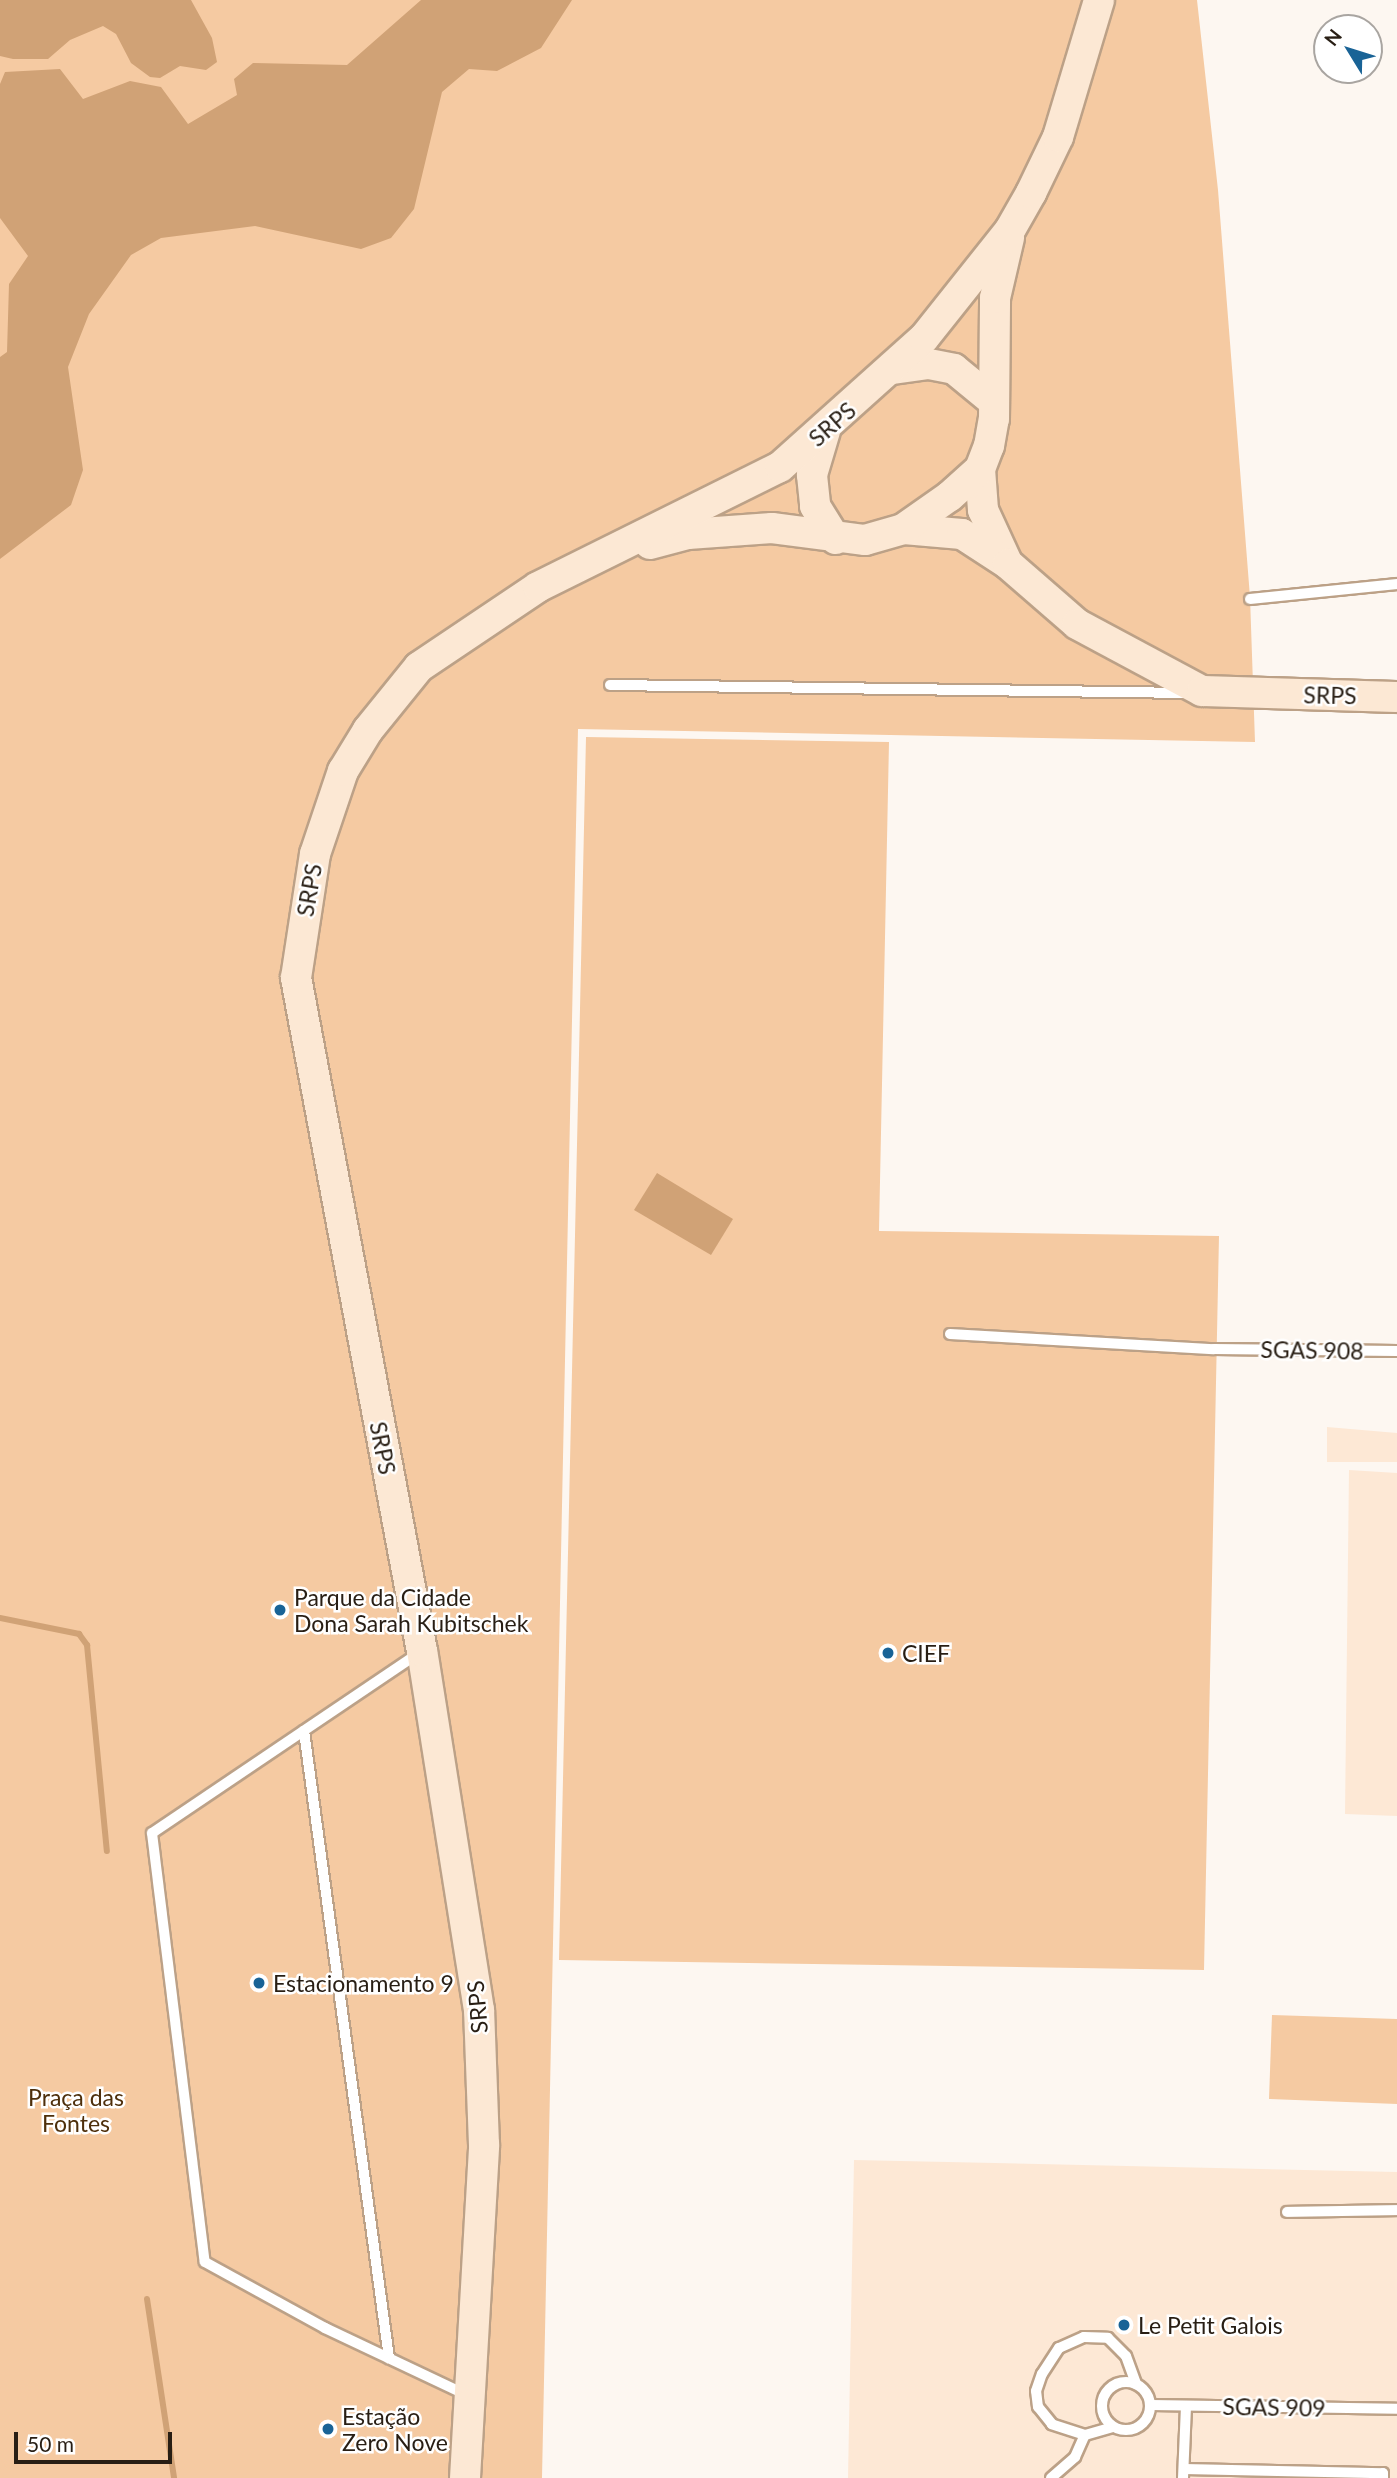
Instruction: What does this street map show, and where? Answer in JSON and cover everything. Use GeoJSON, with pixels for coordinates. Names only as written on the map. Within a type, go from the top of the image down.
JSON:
{"type":"FeatureCollection","features":[{"type":"Feature","properties":{"kind":"main road","name":"SRPS"},"geometry":{"type":"LineString","coordinates":[[466,2478],[473,2398],[484,2145],[479,2010],[422,1651],[306,1048],[296,978],[316,854],[343,771],[405,680],[501,608],[780,467],[825,431],[924,338],[1010,230],[1058,137],[1099,0]]}},
{"type":"Feature","properties":{"kind":"main road","name":"SRPS"},"geometry":{"type":"LineString","coordinates":[[1008,564],[985,518],[979,495],[980,469],[989,446],[995,298],[1010,230]]}},
{"type":"Feature","properties":{"kind":"main road"},"geometry":{"type":"LineString","coordinates":[[893,369],[929,364],[954,369],[992,401]]}},
{"type":"Feature","properties":{"kind":"main road"},"geometry":{"type":"LineString","coordinates":[[825,431],[812,475],[815,506],[836,539]]}},
{"type":"Feature","properties":{"kind":"main road","name":"SRPS"},"geometry":{"type":"LineString","coordinates":[[605,555],[688,534],[743,529],[805,531],[836,539],[864,540],[903,529],[930,513],[980,469]]}},
{"type":"Feature","properties":{"kind":"main road","name":"SRPS"},"geometry":{"type":"LineString","coordinates":[[903,529],[962,534],[1008,564],[1077,624],[1202,691],[1397,696]]}},
{"type":"Feature","properties":{"kind":"lane"},"geometry":{"type":"LineString","coordinates":[[1250,599],[1397,584]]}},
{"type":"Feature","properties":{"kind":"lane"},"geometry":{"type":"LineString","coordinates":[[610,685],[1202,691]]}},
{"type":"Feature","properties":{"kind":"lane","name":"SGAS 908"},"geometry":{"type":"LineString","coordinates":[[950,1334],[1227,1348],[1397,1351]]}},
{"type":"Feature","properties":{"kind":"lane"},"geometry":{"type":"LineString","coordinates":[[422,1651],[152,1833],[205,2262],[389,2358],[473,2398]]}},
{"type":"Feature","properties":{"kind":"lane"},"geometry":{"type":"LineString","coordinates":[[304,1731],[389,2358]]}},
{"type":"Feature","properties":{"kind":"lane"},"geometry":{"type":"LineString","coordinates":[[1287,2212],[1397,2210]]}},
{"type":"Feature","properties":{"kind":"lane"},"geometry":{"type":"LineString","coordinates":[[1084,2337],[1108,2338],[1126,2356],[1136,2384],[1151,2404],[1139,2428],[1113,2427],[1085,2434],[1052,2424],[1038,2407],[1036,2391],[1042,2374],[1059,2348],[1084,2337]]}},
{"type":"Feature","properties":{"kind":"lane"},"geometry":{"type":"LineString","coordinates":[[1113,2427],[1102,2412],[1105,2395],[1118,2383],[1136,2384]]}},
{"type":"Feature","properties":{"kind":"lane","name":"SGAS 909"},"geometry":{"type":"LineString","coordinates":[[1151,2404],[1397,2409]]}},
{"type":"Feature","properties":{"kind":"lane"},"geometry":{"type":"LineString","coordinates":[[1186,2406],[1184,2473],[1383,2473],[1383,2478]]}},
{"type":"Feature","properties":{"kind":"lane"},"geometry":{"type":"LineString","coordinates":[[1051,2478],[1074,2457],[1085,2434]]}},
{"type":"Feature","properties":{"kind":"shaded area"},"geometry":{"type":"Polygon","coordinates":[[[0,0],[191,0],[212,38],[217,62],[206,70],[180,66],[160,78],[150,77],[131,63],[116,34],[103,26],[70,40],[48,59],[13,59],[0,56],[0,0]]]}},
{"type":"Feature","properties":{"kind":"shaded area"},"geometry":{"type":"Polygon","coordinates":[[[421,0],[572,0],[541,48],[497,71],[469,69],[442,92],[414,209],[391,238],[361,249],[255,226],[161,238],[131,255],[89,314],[68,367],[83,470],[71,505],[0,559],[0,357],[7,352],[9,284],[28,256],[0,218],[0,84],[5,72],[60,69],[83,99],[130,81],[161,87],[188,124],[237,95],[234,79],[253,63],[347,65],[421,0]]]}},
{"type":"Feature","properties":{"kind":"shaded area"},"geometry":{"type":"Polygon","coordinates":[[[657,1173],[733,1219],[711,1255],[634,1210],[657,1173]]]}},
{"type":"Feature","properties":{"kind":"shaded area"},"geometry":{"type":"Polygon","coordinates":[[[1327,1427],[1397,1433],[1397,1462],[1327,1462],[1327,1427]]]}},
{"type":"Feature","properties":{"kind":"shaded area"},"geometry":{"type":"Polygon","coordinates":[[[1349,1470],[1397,1473],[1397,1816],[1345,1814],[1349,1470]]]}},
{"type":"Feature","properties":{"kind":"shaded area","name":"Le Petit Galois"},"geometry":{"type":"Polygon","coordinates":[[[854,2160],[1397,2172],[1397,2478],[848,2478],[854,2160]]]}},
{"type":"Feature","properties":{"kind":"green space","name":"Parque da Cidade Dona Sarah Kubitschek"},"geometry":{"type":"Polygon","coordinates":[[[0,0],[1197,0],[1218,190],[1250,597],[1255,742],[578,729],[542,2478],[0,2478],[0,0]]]}},
{"type":"Feature","properties":{"kind":"green space","name":"CIEF"},"geometry":{"type":"Polygon","coordinates":[[[586,737],[889,742],[879,1231],[1219,1236],[1204,1970],[559,1960],[586,737]]]}},
{"type":"Feature","properties":{"kind":"green space"},"geometry":{"type":"Polygon","coordinates":[[[1272,2015],[1397,2019],[1397,2104],[1269,2099],[1272,2015]]]}},
{"type":"Feature","properties":{"kind":"waterway"},"geometry":{"type":"LineString","coordinates":[[0,1618],[79,1634],[87,1645],[107,1851]]}},
{"type":"Feature","properties":{"kind":"waterway"},"geometry":{"type":"LineString","coordinates":[[147,2299],[174,2478]]}},
{"type":"Feature","properties":{"kind":"place","name":"Parque da Cidade Dona Sarah Kubitschek"},"geometry":{"type":"Point","coordinates":[280,1610]}},
{"type":"Feature","properties":{"kind":"place","name":"CIEF"},"geometry":{"type":"Point","coordinates":[888,1653]}},
{"type":"Feature","properties":{"kind":"place","name":"Estacionamento 9"},"geometry":{"type":"Point","coordinates":[259,1983]}},
{"type":"Feature","properties":{"kind":"place","name":"Le Petit Galois"},"geometry":{"type":"Point","coordinates":[1124,2325]}},
{"type":"Feature","properties":{"kind":"place","name":"Estação Zero Nove"},"geometry":{"type":"Point","coordinates":[328,2429]}},
{"type":"Feature","properties":{"kind":"park label","name":"Praça das Fontes"},"geometry":{"type":"Point","coordinates":[76,2110]}}]}
